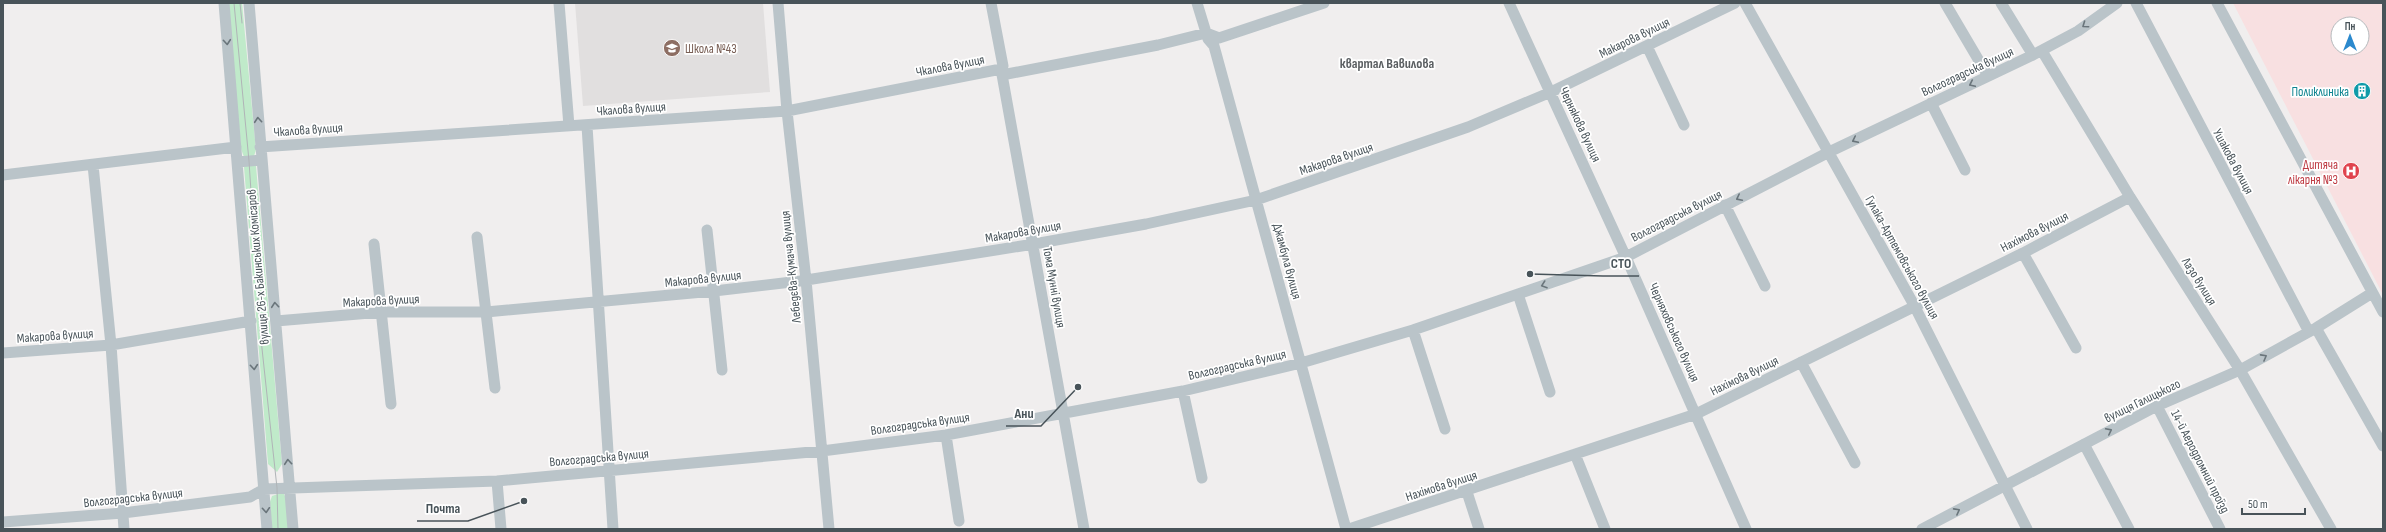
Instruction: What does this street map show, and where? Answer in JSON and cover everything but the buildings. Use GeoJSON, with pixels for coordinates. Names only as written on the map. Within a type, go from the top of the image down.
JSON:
{"type":"FeatureCollection","features":[{"type":"Feature","properties":{"kind":"street","name":"вулиця 26-х Бакинських Комісаров"},"geometry":{"type":"LineString","coordinates":[[224,3],[267,529]]}},
{"type":"Feature","properties":{"kind":"street","name":"вулиця 26-х Бакинських Комісаров"},"geometry":{"type":"LineString","coordinates":[[249,3],[261,160],[291,487],[293,529]]}},
{"type":"Feature","properties":{"kind":"street"},"geometry":{"type":"LineString","coordinates":[[559,3],[569,126]]}},
{"type":"Feature","properties":{"kind":"street","name":"Лебедєва-Кумача вулиця"},"geometry":{"type":"LineString","coordinates":[[778,3],[786,111],[806,280],[829,529]]}},
{"type":"Feature","properties":{"kind":"street","name":"Тома Мунні вулиця"},"geometry":{"type":"LineString","coordinates":[[991,3],[1084,529]]}},
{"type":"Feature","properties":{"kind":"street","name":"Джамбула вулиця"},"geometry":{"type":"LineString","coordinates":[[1197,3],[1206,33],[1214,46],[1346,529]]}},
{"type":"Feature","properties":{"kind":"street","name":"Чкалова вулиця"},"geometry":{"type":"LineString","coordinates":[[260,147],[587,126],[786,111],[1206,33],[1219,38],[1324,3]]}},
{"type":"Feature","properties":{"kind":"street","name":"Чернякова вулиця"},"geometry":{"type":"LineString","coordinates":[[1509,3],[1626,257]]}},
{"type":"Feature","properties":{"kind":"street","name":"Макарова вулиця"},"geometry":{"type":"LineString","coordinates":[[276,321],[382,312],[486,312],[714,291],[806,280],[1034,244],[1146,224],[1256,200],[1462,129],[1551,92],[1735,3]]}},
{"type":"Feature","properties":{"kind":"street","name":"Гулака-Артемовського вулиця"},"geometry":{"type":"LineString","coordinates":[[1745,3],[1914,305],[2027,529]]}},
{"type":"Feature","properties":{"kind":"street"},"geometry":{"type":"LineString","coordinates":[[1945,3],[1988,76]]}},
{"type":"Feature","properties":{"kind":"street","name":"Лазо вулиця"},"geometry":{"type":"LineString","coordinates":[[2001,3],[2037,53],[2240,370],[2330,529]]}},
{"type":"Feature","properties":{"kind":"street","name":"Ушакова вулиця"},"geometry":{"type":"LineString","coordinates":[[2136,3],[2312,330],[2383,446]]}},
{"type":"Feature","properties":{"kind":"street"},"geometry":{"type":"LineString","coordinates":[[2217,3],[2383,312]]}},
{"type":"Feature","properties":{"kind":"street","name":"Волгоградська вулиця"},"geometry":{"type":"LineString","coordinates":[[3,522],[123,513],[250,497],[264,488],[496,481],[822,451],[946,435],[1183,391],[1301,363],[1413,330],[1626,257],[1829,152],[2037,53],[2078,31],[2115,4]]}},
{"type":"Feature","properties":{"kind":"street"},"geometry":{"type":"LineString","coordinates":[[1647,46],[1684,124]]}},
{"type":"Feature","properties":{"kind":"street"},"geometry":{"type":"LineString","coordinates":[[1931,103],[1965,170]]}},
{"type":"Feature","properties":{"kind":"street"},"geometry":{"type":"LineString","coordinates":[[587,126],[597,302],[613,529]]}},
{"type":"Feature","properties":{"kind":"street"},"geometry":{"type":"LineString","coordinates":[[3,175],[236,147]]}},
{"type":"Feature","properties":{"kind":"street"},"geometry":{"type":"LineString","coordinates":[[237,162],[261,160]]}},
{"type":"Feature","properties":{"kind":"street"},"geometry":{"type":"LineString","coordinates":[[93,165],[111,345],[124,529]]}},
{"type":"Feature","properties":{"kind":"street","name":"Нахімова вулиця"},"geometry":{"type":"LineString","coordinates":[[1349,529],[1467,492],[1696,414],[1914,305],[2023,253],[2130,197]]}},
{"type":"Feature","properties":{"kind":"street"},"geometry":{"type":"LineString","coordinates":[[1725,205],[1765,286]]}},
{"type":"Feature","properties":{"kind":"street"},"geometry":{"type":"LineString","coordinates":[[707,230],[722,370]]}},
{"type":"Feature","properties":{"kind":"street"},"geometry":{"type":"LineString","coordinates":[[477,237],[495,388]]}},
{"type":"Feature","properties":{"kind":"street"},"geometry":{"type":"LineString","coordinates":[[374,244],[391,404]]}},
{"type":"Feature","properties":{"kind":"street"},"geometry":{"type":"LineString","coordinates":[[2023,253],[2076,348]]}},
{"type":"Feature","properties":{"kind":"street","name":"Черняховського вулиця"},"geometry":{"type":"LineString","coordinates":[[1626,257],[1746,529]]}},
{"type":"Feature","properties":{"kind":"street","name":"вулиця Галицького"},"geometry":{"type":"LineString","coordinates":[[1926,528],[2157,406],[2240,370],[2312,330],[2372,293]]}},
{"type":"Feature","properties":{"kind":"street"},"geometry":{"type":"LineString","coordinates":[[1518,294],[1550,392]]}},
{"type":"Feature","properties":{"kind":"street","name":"Макарова вулиця"},"geometry":{"type":"LineString","coordinates":[[3,353],[111,345],[251,321]]}},
{"type":"Feature","properties":{"kind":"street"},"geometry":{"type":"LineString","coordinates":[[1413,330],[1445,429]]}},
{"type":"Feature","properties":{"kind":"street"},"geometry":{"type":"LineString","coordinates":[[1801,362],[1855,463]]}},
{"type":"Feature","properties":{"kind":"street"},"geometry":{"type":"LineString","coordinates":[[1183,391],[1202,478]]}},
{"type":"Feature","properties":{"kind":"street","name":"14-й Аеродромний проїзд"},"geometry":{"type":"LineString","coordinates":[[2157,406],[2220,529]]}},
{"type":"Feature","properties":{"kind":"street"},"geometry":{"type":"LineString","coordinates":[[946,435],[959,521]]}},
{"type":"Feature","properties":{"kind":"street"},"geometry":{"type":"LineString","coordinates":[[2084,444],[2129,529]]}},
{"type":"Feature","properties":{"kind":"street"},"geometry":{"type":"LineString","coordinates":[[1575,454],[1605,529]]}},
{"type":"Feature","properties":{"kind":"street"},"geometry":{"type":"LineString","coordinates":[[496,481],[501,529]]}},
{"type":"Feature","properties":{"kind":"street"},"geometry":{"type":"LineString","coordinates":[[1467,492],[1479,529]]}},
{"type":"Feature","properties":{"kind":"shaded area","name":"Школа №43"},"geometry":{"type":"Polygon","coordinates":[[[575,3],[763,3],[770,92],[583,106],[575,3]]]}},
{"type":"Feature","properties":{"kind":"shaded area","name":"Дитяча лікарня №3"},"geometry":{"type":"Polygon","coordinates":[[[2233,3],[2383,3],[2383,295],[2233,3]]]}},
{"type":"Feature","properties":{"kind":"green space"},"geometry":{"type":"Polygon","coordinates":[[[228,3],[242,3],[256,150],[254,156],[244,157],[241,149],[228,3]]]}},
{"type":"Feature","properties":{"kind":"green space"},"geometry":{"type":"Polygon","coordinates":[[[251,163],[256,166],[282,464],[277,472],[268,464],[244,167],[251,163]]]}},
{"type":"Feature","properties":{"kind":"green space"},"geometry":{"type":"Polygon","coordinates":[[[284,494],[287,501],[289,529],[272,529],[270,502],[272,496],[284,494]]]}},
{"type":"Feature","properties":{"kind":"tram line"},"geometry":{"type":"LineString","coordinates":[[234,3],[249,161],[260,330],[277,488],[278,529]]}},
{"type":"Feature","properties":{"kind":"tram line"},"geometry":{"type":"LineString","coordinates":[[240,3],[242,23]]}},
{"type":"Feature","properties":{"kind":"place","name":"Школа №43"},"geometry":{"type":"Point","coordinates":[672,48]}},
{"type":"Feature","properties":{"kind":"place","name":"Поликлиника"},"geometry":{"type":"Point","coordinates":[2362,91]}},
{"type":"Feature","properties":{"kind":"place","name":"Дитяча лікарня №3"},"geometry":{"type":"Point","coordinates":[2351,171]}},
{"type":"Feature","properties":{"kind":"place","name":"СТО"},"geometry":{"type":"Point","coordinates":[1530,274]}},
{"type":"Feature","properties":{"kind":"place","name":"Ани"},"geometry":{"type":"Point","coordinates":[1078,387]}},
{"type":"Feature","properties":{"kind":"place","name":"Почта"},"geometry":{"type":"Point","coordinates":[524,501]}},
{"type":"Feature","properties":{"kind":"district","name":"квартал Вавилова"},"geometry":{"type":"Point","coordinates":[1387,63]}}]}
